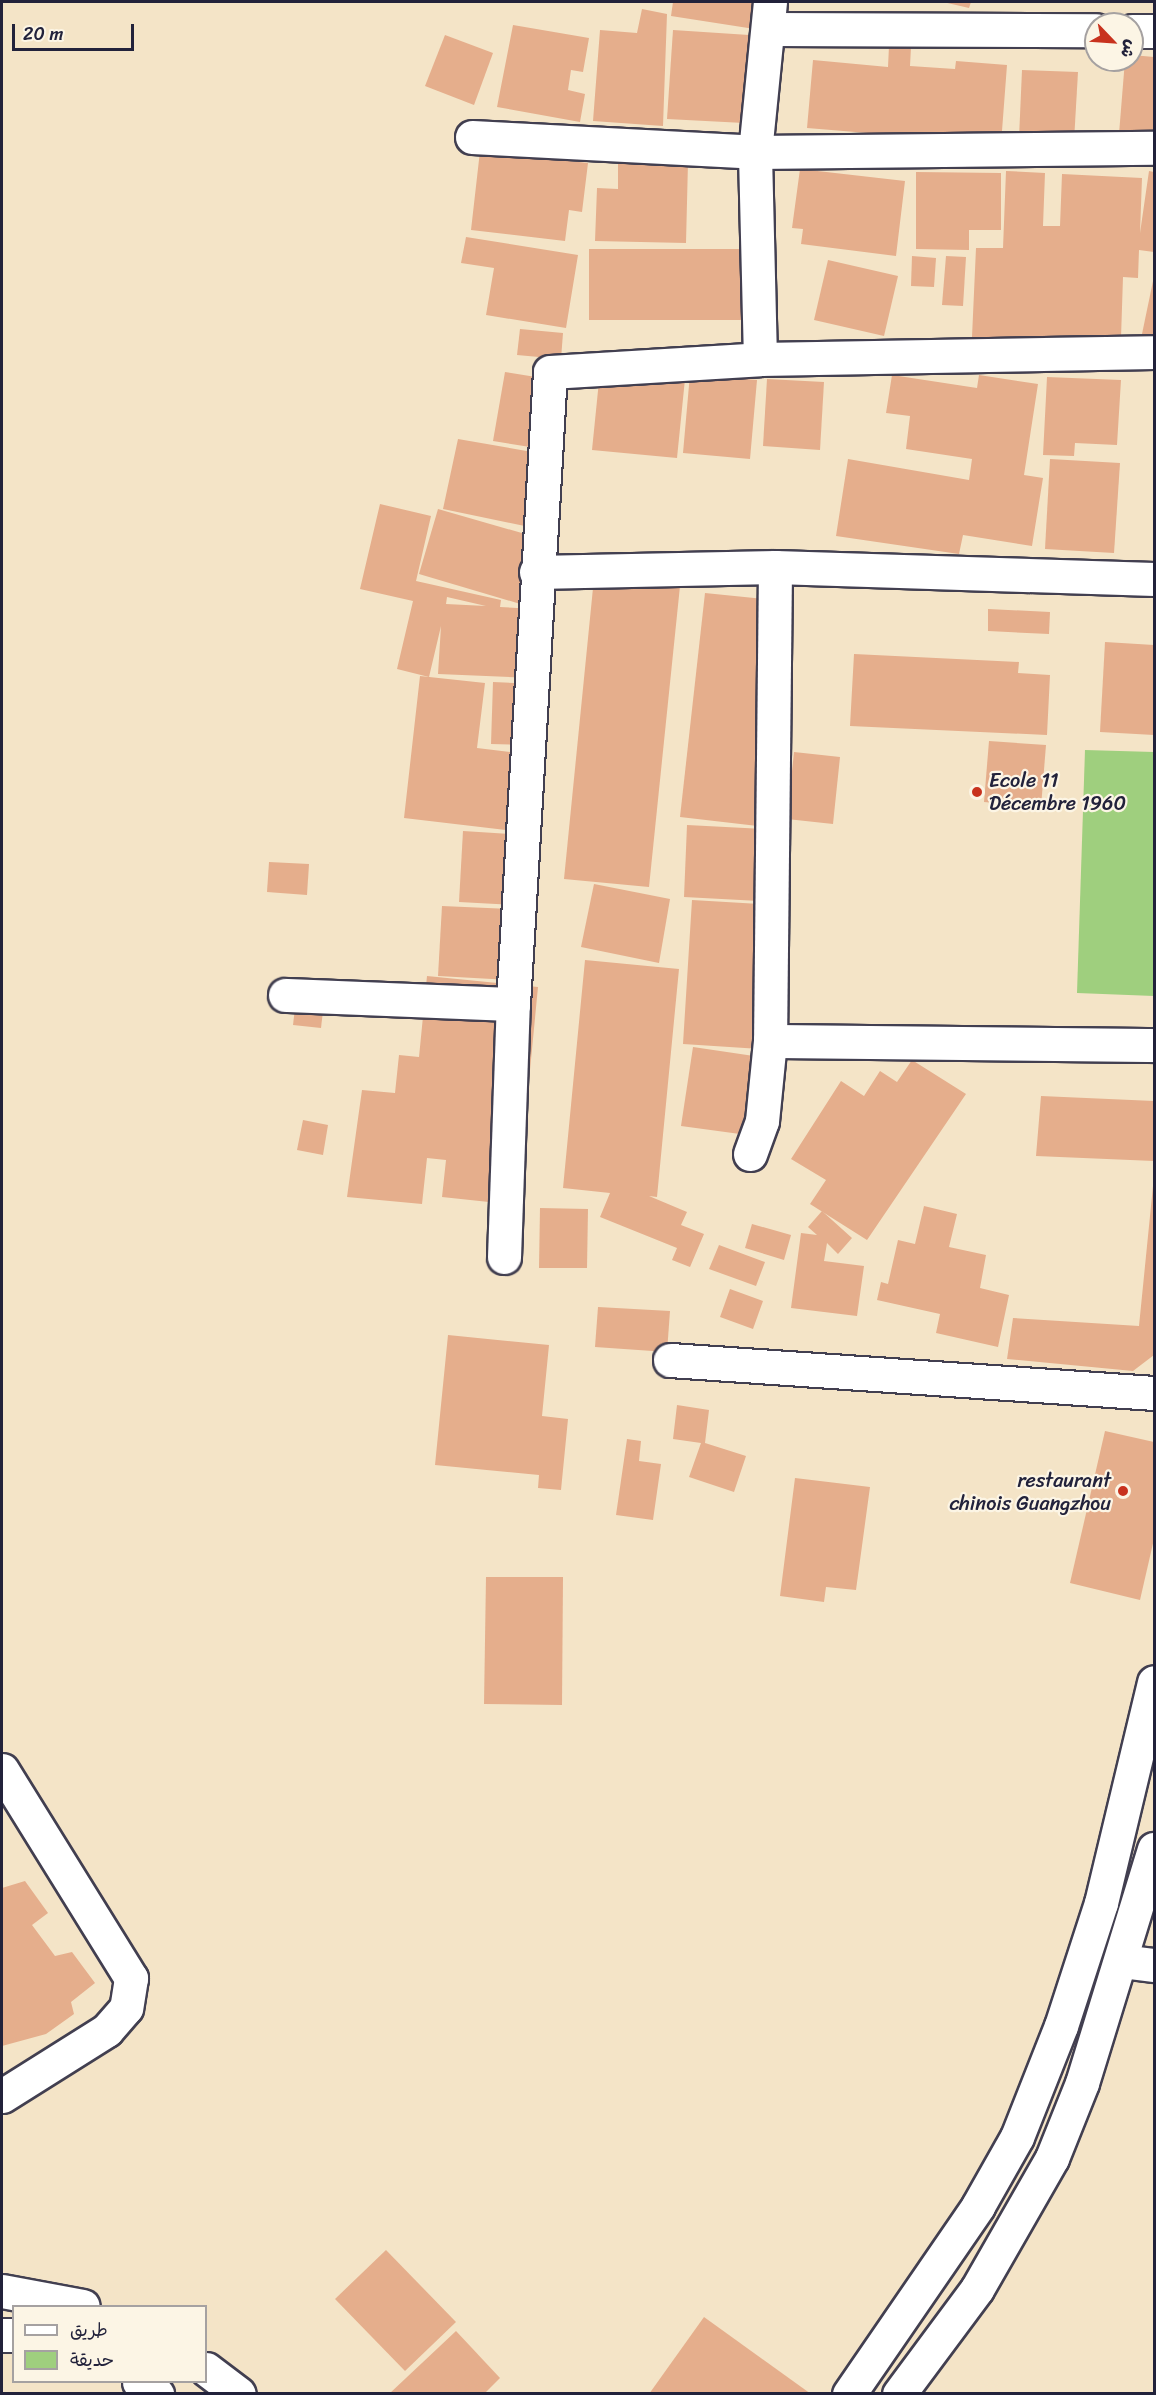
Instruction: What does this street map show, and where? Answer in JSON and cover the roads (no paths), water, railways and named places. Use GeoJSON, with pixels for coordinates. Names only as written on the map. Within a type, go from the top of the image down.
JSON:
{"type":"FeatureCollection","features":[{"type":"Feature","properties":{"kind":"street"},"geometry":{"type":"LineString","coordinates":[[760,359],[755,152],[770,15],[1084,29]]}},
{"type":"Feature","properties":{"kind":"street"},"geometry":{"type":"LineString","coordinates":[[472,137],[755,152],[1155,148]]}},
{"type":"Feature","properties":{"kind":"street"},"geometry":{"type":"LineString","coordinates":[[504,1257],[513,1004],[536,572],[550,372],[760,359],[1155,352]]}},
{"type":"Feature","properties":{"kind":"street"},"geometry":{"type":"LineString","coordinates":[[536,572],[775,567],[1155,579]]}},
{"type":"Feature","properties":{"kind":"street"},"geometry":{"type":"LineString","coordinates":[[750,1154],[762,1121],[770,1041],[775,567]]}},
{"type":"Feature","properties":{"kind":"street"},"geometry":{"type":"LineString","coordinates":[[285,995],[513,1004]]}},
{"type":"Feature","properties":{"kind":"street"},"geometry":{"type":"LineString","coordinates":[[770,1041],[1155,1045]]}},
{"type":"Feature","properties":{"kind":"street"},"geometry":{"type":"LineString","coordinates":[[670,1360],[1155,1393]]}},
{"type":"Feature","properties":{"kind":"street"},"geometry":{"type":"LineString","coordinates":[[849,2394],[933,2275],[1017,2137],[1061,2026],[1101,1903],[1155,1682]]}},
{"type":"Feature","properties":{"kind":"street"},"geometry":{"type":"LineString","coordinates":[[2,1770],[131,1978],[126,2008],[107,2030],[2,2096]]}},
{"type":"Feature","properties":{"kind":"street"},"geometry":{"type":"LineString","coordinates":[[899,2394],[977,2289],[1052,2158],[1121,1962],[1155,1849]]}},
{"type":"Feature","properties":{"kind":"street"},"geometry":{"type":"LineString","coordinates":[[1121,1962],[1155,1965]]}},
{"type":"Feature","properties":{"kind":"street"},"geometry":{"type":"LineString","coordinates":[[2,2291],[73,2305]]}},
{"type":"Feature","properties":{"kind":"street"},"geometry":{"type":"LineString","coordinates":[[207,2370],[238,2394]]}},
{"type":"Feature","properties":{"kind":"street"},"geometry":{"type":"LineString","coordinates":[[140,2383],[157,2394]]}},
{"type":"Feature","properties":{"kind":"place","name":"Ecole 11 Décembre 1960"},"geometry":{"type":"Point","coordinates":[977,792]}},
{"type":"Feature","properties":{"kind":"place","name":"restaurant chinois Guangzhou"},"geometry":{"type":"Point","coordinates":[1123,1491]}}]}
